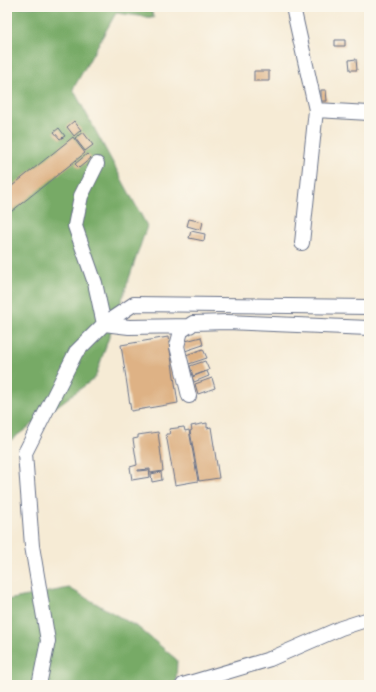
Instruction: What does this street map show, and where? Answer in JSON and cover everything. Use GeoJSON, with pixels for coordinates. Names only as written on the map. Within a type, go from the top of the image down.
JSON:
{"type":"FeatureCollection","features":[{"type":"Feature","properties":{"kind":"street"},"geometry":{"type":"LineString","coordinates":[[293,7],[316,110],[302,243]]}},
{"type":"Feature","properties":{"kind":"street"},"geometry":{"type":"LineString","coordinates":[[316,110],[369,113]]}},
{"type":"Feature","properties":{"kind":"street"},"geometry":{"type":"LineString","coordinates":[[97,164],[81,196],[75,226],[95,283],[104,324]]}},
{"type":"Feature","properties":{"kind":"street"},"geometry":{"type":"LineString","coordinates":[[39,685],[48,641],[32,546],[25,453],[76,352],[104,324],[134,304],[369,307]]}},
{"type":"Feature","properties":{"kind":"street"},"geometry":{"type":"LineString","coordinates":[[188,396],[177,346],[181,330],[193,323],[227,322],[369,328]]}},
{"type":"Feature","properties":{"kind":"street"},"geometry":{"type":"LineString","coordinates":[[104,324],[129,327],[190,326]]}},
{"type":"Feature","properties":{"kind":"street"},"geometry":{"type":"LineString","coordinates":[[183,685],[270,659],[341,628],[369,619]]}},
{"type":"Feature","properties":{"kind":"green space"},"geometry":{"type":"Polygon","coordinates":[[[7,7],[150,7],[154,18],[116,13],[73,89],[147,226],[95,378],[7,443],[7,7]]]}},
{"type":"Feature","properties":{"kind":"green space"},"geometry":{"type":"Polygon","coordinates":[[[69,588],[139,628],[177,660],[176,685],[7,685],[7,600],[69,588]]]}},
{"type":"Feature","properties":{"kind":"building"},"geometry":{"type":"Polygon","coordinates":[[[335,40],[345,40],[345,46],[335,46],[335,40]]]}},
{"type":"Feature","properties":{"kind":"building"},"geometry":{"type":"Polygon","coordinates":[[[356,59],[357,70],[350,70],[349,60],[356,59]]]}},
{"type":"Feature","properties":{"kind":"building"},"geometry":{"type":"Polygon","coordinates":[[[254,71],[269,71],[269,81],[254,81],[254,71]]]}},
{"type":"Feature","properties":{"kind":"building"},"geometry":{"type":"Polygon","coordinates":[[[321,90],[326,90],[327,101],[321,101],[321,90]]]}},
{"type":"Feature","properties":{"kind":"building"},"geometry":{"type":"Polygon","coordinates":[[[74,121],[81,130],[74,136],[67,127],[74,121]]]}},
{"type":"Feature","properties":{"kind":"building"},"geometry":{"type":"Polygon","coordinates":[[[59,128],[65,136],[60,139],[54,132],[59,128]]]}},
{"type":"Feature","properties":{"kind":"building"},"geometry":{"type":"Polygon","coordinates":[[[83,132],[93,145],[85,151],[75,138],[83,132]]]}},
{"type":"Feature","properties":{"kind":"building"},"geometry":{"type":"Polygon","coordinates":[[[73,137],[85,153],[7,215],[7,190],[73,137]]]}},
{"type":"Feature","properties":{"kind":"building"},"geometry":{"type":"Polygon","coordinates":[[[87,154],[91,158],[79,168],[75,164],[87,154]]]}},
{"type":"Feature","properties":{"kind":"building"},"geometry":{"type":"Polygon","coordinates":[[[189,219],[203,222],[201,230],[187,226],[189,219]]]}},
{"type":"Feature","properties":{"kind":"building"},"geometry":{"type":"Polygon","coordinates":[[[191,231],[205,234],[204,241],[189,238],[191,231]]]}},
{"type":"Feature","properties":{"kind":"building"},"geometry":{"type":"Polygon","coordinates":[[[168,337],[178,403],[131,411],[121,345],[168,337]]]}},
{"type":"Feature","properties":{"kind":"building"},"geometry":{"type":"Polygon","coordinates":[[[201,337],[203,345],[185,351],[182,342],[201,337]]]}},
{"type":"Feature","properties":{"kind":"building"},"geometry":{"type":"Polygon","coordinates":[[[203,349],[207,358],[189,364],[186,355],[203,349]]]}},
{"type":"Feature","properties":{"kind":"building"},"geometry":{"type":"Polygon","coordinates":[[[205,361],[209,370],[193,376],[190,366],[205,361]]]}},
{"type":"Feature","properties":{"kind":"building"},"geometry":{"type":"Polygon","coordinates":[[[207,371],[209,376],[194,382],[192,377],[207,371]]]}},
{"type":"Feature","properties":{"kind":"building"},"geometry":{"type":"Polygon","coordinates":[[[212,378],[215,388],[198,394],[195,384],[212,378]]]}},
{"type":"Feature","properties":{"kind":"building"},"geometry":{"type":"Polygon","coordinates":[[[207,423],[207,428],[211,427],[219,478],[199,481],[190,431],[192,430],[191,426],[207,423]]]}},
{"type":"Feature","properties":{"kind":"building"},"geometry":{"type":"Polygon","coordinates":[[[184,427],[185,431],[189,430],[198,481],[175,485],[166,434],[170,434],[169,429],[184,427]]]}},
{"type":"Feature","properties":{"kind":"building"},"geometry":{"type":"Polygon","coordinates":[[[158,432],[163,471],[150,473],[150,469],[138,470],[149,470],[150,477],[132,480],[130,467],[137,465],[133,439],[138,438],[138,435],[158,432]]]}},
{"type":"Feature","properties":{"kind":"building"},"geometry":{"type":"Polygon","coordinates":[[[161,472],[162,480],[152,482],[151,474],[161,472]]]}}]}
